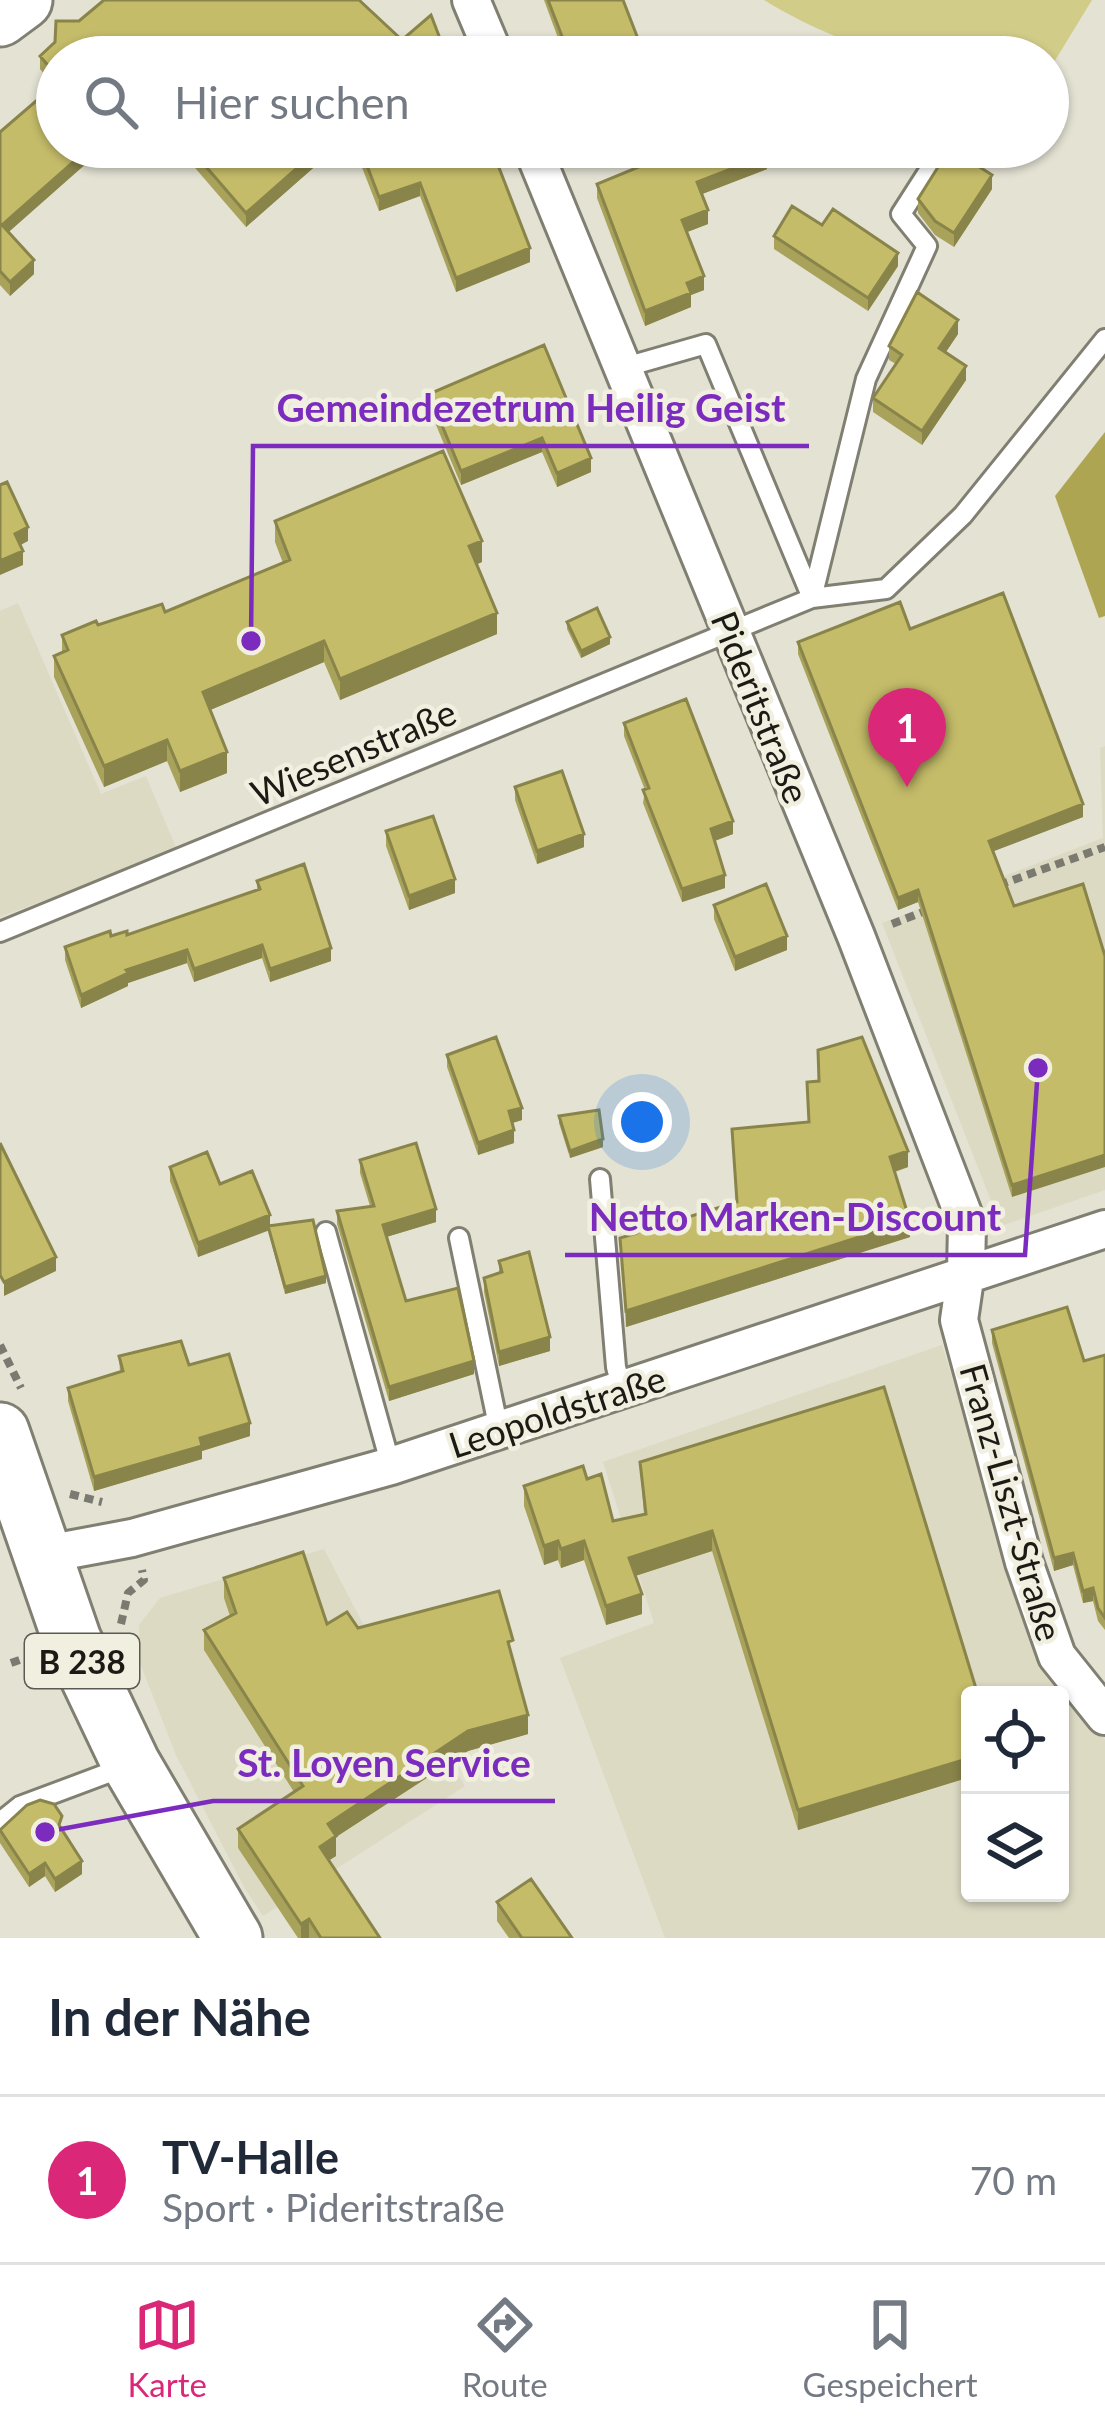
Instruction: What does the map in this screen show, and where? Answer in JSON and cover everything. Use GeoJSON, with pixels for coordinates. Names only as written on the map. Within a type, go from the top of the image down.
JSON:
{"type":"FeatureCollection","features":[{"type":"Feature","properties":{"kind":"main road"},"geometry":{"type":"LineString","coordinates":[[0,17],[23,0]]}},
{"type":"Feature","properties":{"kind":"main road"},"geometry":{"type":"LineString","coordinates":[[15,1420],[20,1558]]}},
{"type":"Feature","properties":{"kind":"main road","name":"B 238"},"geometry":{"type":"LineString","coordinates":[[20,1558],[72,1640],[131,1764],[233,1938]]}},
{"type":"Feature","properties":{"kind":"street"},"geometry":{"type":"LineString","coordinates":[[471,0],[486,36]]}},
{"type":"Feature","properties":{"kind":"street","name":"Pideritstraße"},"geometry":{"type":"LineString","coordinates":[[541,168],[856,936],[967,1224],[966,1272]]}},
{"type":"Feature","properties":{"kind":"street","name":"Leopoldstraße"},"geometry":{"type":"LineString","coordinates":[[20,1558],[132,1538],[392,1466],[1105,1229]]}},
{"type":"Feature","properties":{"kind":"street","name":"Franz-Liszt-Straße"},"geometry":{"type":"LineString","coordinates":[[966,1272],[959,1320],[1024,1562],[1057,1656],[1105,1716]]}},
{"type":"Feature","properties":{"kind":"lane"},"geometry":{"type":"LineString","coordinates":[[812,598],[866,379],[927,246],[901,214],[931,168]]}},
{"type":"Feature","properties":{"kind":"lane","name":"Wiesenstraße"},"geometry":{"type":"LineString","coordinates":[[0,932],[812,598],[886,589],[963,514],[1105,339]]}},
{"type":"Feature","properties":{"kind":"lane"},"geometry":{"type":"LineString","coordinates":[[622,368],[706,344],[812,598]]}},
{"type":"Feature","properties":{"kind":"lane"},"geometry":{"type":"LineString","coordinates":[[600,1179],[622,1390]]}},
{"type":"Feature","properties":{"kind":"lane"},"geometry":{"type":"LineString","coordinates":[[326,1232],[392,1466]]}},
{"type":"Feature","properties":{"kind":"lane"},"geometry":{"type":"LineString","coordinates":[[459,1238],[499,1430]]}},
{"type":"Feature","properties":{"kind":"lane"},"geometry":{"type":"LineString","coordinates":[[0,1822],[20,1806],[131,1764]]}},
{"type":"Feature","properties":{"kind":"path"},"geometry":{"type":"LineString","coordinates":[[981,892],[1105,847]]}},
{"type":"Feature","properties":{"kind":"path"},"geometry":{"type":"LineString","coordinates":[[856,936],[939,907]]}},
{"type":"Feature","properties":{"kind":"path"},"geometry":{"type":"LineString","coordinates":[[0,1345],[15,1420]]}},
{"type":"Feature","properties":{"kind":"path"},"geometry":{"type":"LineString","coordinates":[[61,1473],[71,1494],[107,1503],[120,1500]]}},
{"type":"Feature","properties":{"kind":"shaded area"},"geometry":{"type":"Polygon","coordinates":[[[764,0],[1092,0],[1069,38],[837,36],[764,0]]]}},
{"type":"Feature","properties":{"kind":"shaded area"},"geometry":{"type":"Polygon","coordinates":[[[1105,432],[1105,616],[1099,618],[1055,496],[1105,432]]]}},
{"type":"Feature","properties":{"kind":"shaded area"},"geometry":{"type":"Polygon","coordinates":[[[18,603],[101,794],[146,776],[177,850],[0,917],[0,611],[18,603]]]}},
{"type":"Feature","properties":{"kind":"shaded area"},"geometry":{"type":"Polygon","coordinates":[[[1105,746],[1105,1190],[1001,1226],[882,923],[1103,838],[1100,748],[1105,746]]]}},
{"type":"Feature","properties":{"kind":"shaded area"},"geometry":{"type":"Polygon","coordinates":[[[942,1345],[1041,1662],[1061,1686],[961,1686],[961,1902],[1069,1902],[1069,1696],[1105,1740],[1105,1938],[665,1938],[560,1658],[654,1623],[603,1462],[942,1345]]]}},
{"type":"Feature","properties":{"kind":"shaded area"},"geometry":{"type":"Polygon","coordinates":[[[324,1549],[363,1624],[465,1786],[263,1916],[176,1755],[140,1663],[139,1625],[160,1598],[324,1549]]]}},
{"type":"Feature","properties":{"kind":"building"},"geometry":{"type":"Polygon","coordinates":[[[104,0],[359,0],[398,36],[55,36],[56,21],[79,21],[104,0]]]}},
{"type":"Feature","properties":{"kind":"building"},"geometry":{"type":"Polygon","coordinates":[[[548,0],[623,0],[637,36],[562,36],[548,0]]]}},
{"type":"Feature","properties":{"kind":"building"},"geometry":{"type":"Polygon","coordinates":[[[431,15],[439,36],[407,36],[431,15]]]}},
{"type":"Feature","properties":{"kind":"building"},"geometry":{"type":"Polygon","coordinates":[[[36,101],[36,168],[66,168],[2,225],[34,260],[10,282],[0,271],[0,132],[36,101]]]}},
{"type":"Feature","properties":{"kind":"building"},"geometry":{"type":"Polygon","coordinates":[[[207,168],[297,168],[246,213],[207,168]]]}},
{"type":"Feature","properties":{"kind":"building"},"geometry":{"type":"Polygon","coordinates":[[[368,168],[499,168],[530,248],[456,278],[420,183],[379,197],[368,168]]]}},
{"type":"Feature","properties":{"kind":"building"},"geometry":{"type":"Polygon","coordinates":[[[636,168],[733,168],[697,182],[708,210],[682,220],[704,276],[687,283],[691,293],[645,311],[597,184],[636,168]]]}},
{"type":"Feature","properties":{"kind":"building"},"geometry":{"type":"Polygon","coordinates":[[[937,168],[981,168],[992,175],[954,233],[935,221],[918,199],[937,168]]]}},
{"type":"Feature","properties":{"kind":"building"},"geometry":{"type":"Polygon","coordinates":[[[792,206],[822,225],[833,209],[898,253],[868,298],[774,236],[792,206]]]}},
{"type":"Feature","properties":{"kind":"building"},"geometry":{"type":"Polygon","coordinates":[[[917,292],[958,320],[939,348],[966,366],[922,431],[873,398],[902,355],[889,346],[917,292]]]}},
{"type":"Feature","properties":{"kind":"building"},"geometry":{"type":"Polygon","coordinates":[[[544,345],[591,458],[557,473],[542,438],[461,471],[429,394],[544,345]]]}},
{"type":"Feature","properties":{"kind":"building"},"geometry":{"type":"Polygon","coordinates":[[[443,451],[482,541],[469,546],[497,613],[340,679],[324,641],[203,692],[227,752],[180,771],[167,740],[104,766],[54,656],[68,650],[62,635],[162,604],[165,612],[290,560],[275,521],[443,451]]]}},
{"type":"Feature","properties":{"kind":"building"},"geometry":{"type":"Polygon","coordinates":[[[7,482],[28,527],[15,534],[23,551],[0,561],[0,485],[7,482]]]}},
{"type":"Feature","properties":{"kind":"building"},"geometry":{"type":"Polygon","coordinates":[[[1003,593],[1083,804],[989,841],[1014,906],[1083,884],[1105,956],[1105,1155],[1012,1185],[918,890],[898,898],[798,642],[900,602],[910,629],[1003,593]]]}},
{"type":"Feature","properties":{"kind":"building"},"geometry":{"type":"Polygon","coordinates":[[[597,608],[610,637],[581,651],[567,622],[597,608]]]}},
{"type":"Feature","properties":{"kind":"building"},"geometry":{"type":"Polygon","coordinates":[[[686,699],[733,821],[711,829],[725,875],[682,889],[643,790],[649,788],[624,723],[686,699]]]}},
{"type":"Feature","properties":{"kind":"building"},"geometry":{"type":"Polygon","coordinates":[[[562,771],[584,834],[537,851],[515,787],[562,771]]]}},
{"type":"Feature","properties":{"kind":"building"},"geometry":{"type":"Polygon","coordinates":[[[433,816],[455,879],[409,896],[386,831],[433,816]]]}},
{"type":"Feature","properties":{"kind":"building"},"geometry":{"type":"Polygon","coordinates":[[[304,864],[331,948],[270,969],[262,945],[194,969],[187,950],[126,970],[128,973],[81,995],[65,947],[110,931],[111,936],[127,931],[127,935],[260,889],[257,881],[304,864]]]}},
{"type":"Feature","properties":{"kind":"building"},"geometry":{"type":"Polygon","coordinates":[[[766,884],[787,936],[735,957],[714,905],[766,884]]]}},
{"type":"Feature","properties":{"kind":"building"},"geometry":{"type":"Polygon","coordinates":[[[496,1037],[522,1108],[509,1111],[514,1130],[478,1143],[447,1055],[496,1037]]]}},
{"type":"Feature","properties":{"kind":"building"},"geometry":{"type":"Polygon","coordinates":[[[862,1037],[908,1151],[890,1157],[910,1221],[626,1311],[620,1238],[637,1233],[634,1223],[666,1214],[669,1223],[737,1202],[732,1129],[809,1122],[807,1082],[819,1081],[818,1050],[862,1037]]]}},
{"type":"Feature","properties":{"kind":"building"},"geometry":{"type":"Polygon","coordinates":[[[599,1110],[603,1139],[570,1151],[559,1116],[599,1110]]]}},
{"type":"Feature","properties":{"kind":"building"},"geometry":{"type":"Polygon","coordinates":[[[0,1143],[56,1257],[4,1282],[0,1275],[0,1143]]]}},
{"type":"Feature","properties":{"kind":"building"},"geometry":{"type":"Polygon","coordinates":[[[416,1143],[436,1209],[383,1225],[406,1301],[458,1288],[474,1361],[389,1387],[337,1211],[374,1206],[360,1160],[416,1143]]]}},
{"type":"Feature","properties":{"kind":"building"},"geometry":{"type":"Polygon","coordinates":[[[207,1152],[220,1184],[252,1171],[270,1215],[198,1243],[170,1167],[207,1152]]]}},
{"type":"Feature","properties":{"kind":"building"},"geometry":{"type":"Polygon","coordinates":[[[313,1220],[326,1276],[285,1287],[268,1226],[313,1220]]]}},
{"type":"Feature","properties":{"kind":"building"},"geometry":{"type":"Polygon","coordinates":[[[529,1252],[550,1337],[499,1352],[484,1278],[502,1272],[499,1261],[529,1252]]]}},
{"type":"Feature","properties":{"kind":"building"},"geometry":{"type":"Polygon","coordinates":[[[1067,1307],[1084,1361],[1105,1355],[1105,1618],[1093,1588],[1083,1591],[1073,1553],[1054,1558],[992,1330],[1067,1307]]]}},
{"type":"Feature","properties":{"kind":"building"},"geometry":{"type":"Polygon","coordinates":[[[181,1341],[189,1365],[229,1354],[250,1423],[200,1438],[202,1446],[94,1477],[68,1388],[123,1371],[119,1356],[181,1341]]]}},
{"type":"Feature","properties":{"kind":"building"},"geometry":{"type":"Polygon","coordinates":[[[884,1387],[975,1686],[961,1686],[961,1761],[798,1810],[712,1531],[629,1558],[642,1594],[606,1606],[584,1541],[561,1549],[558,1541],[544,1546],[524,1486],[583,1466],[587,1479],[601,1474],[613,1521],[646,1514],[640,1462],[884,1387]]]}},
{"type":"Feature","properties":{"kind":"building"},"geometry":{"type":"Polygon","coordinates":[[[303,1552],[327,1624],[347,1612],[358,1628],[499,1591],[528,1715],[468,1731],[328,1824],[336,1836],[320,1847],[380,1938],[321,1938],[309,1919],[301,1924],[238,1829],[303,1786],[204,1630],[236,1613],[224,1578],[303,1552]]]}},
{"type":"Feature","properties":{"kind":"building"},"geometry":{"type":"Polygon","coordinates":[[[40,1800],[54,1804],[62,1816],[59,1825],[82,1861],[55,1879],[45,1863],[29,1874],[0,1830],[27,1805],[40,1800]]]}},
{"type":"Feature","properties":{"kind":"building"},"geometry":{"type":"Polygon","coordinates":[[[531,1879],[572,1938],[522,1938],[497,1902],[531,1879]]]}},
{"type":"Feature","properties":{"kind":"place","name":"Gemeindezetrum Heilig Geist"},"geometry":{"type":"Point","coordinates":[251,641]}},
{"type":"Feature","properties":{"kind":"place","name":"TV-Halle"},"geometry":{"type":"Point","coordinates":[907,787]}},
{"type":"Feature","properties":{"kind":"place","name":"Netto Marken-Discount"},"geometry":{"type":"Point","coordinates":[1038,1068]}},
{"type":"Feature","properties":{"kind":"place","name":"St. Loyen Service"},"geometry":{"type":"Point","coordinates":[45,1832]}}]}
